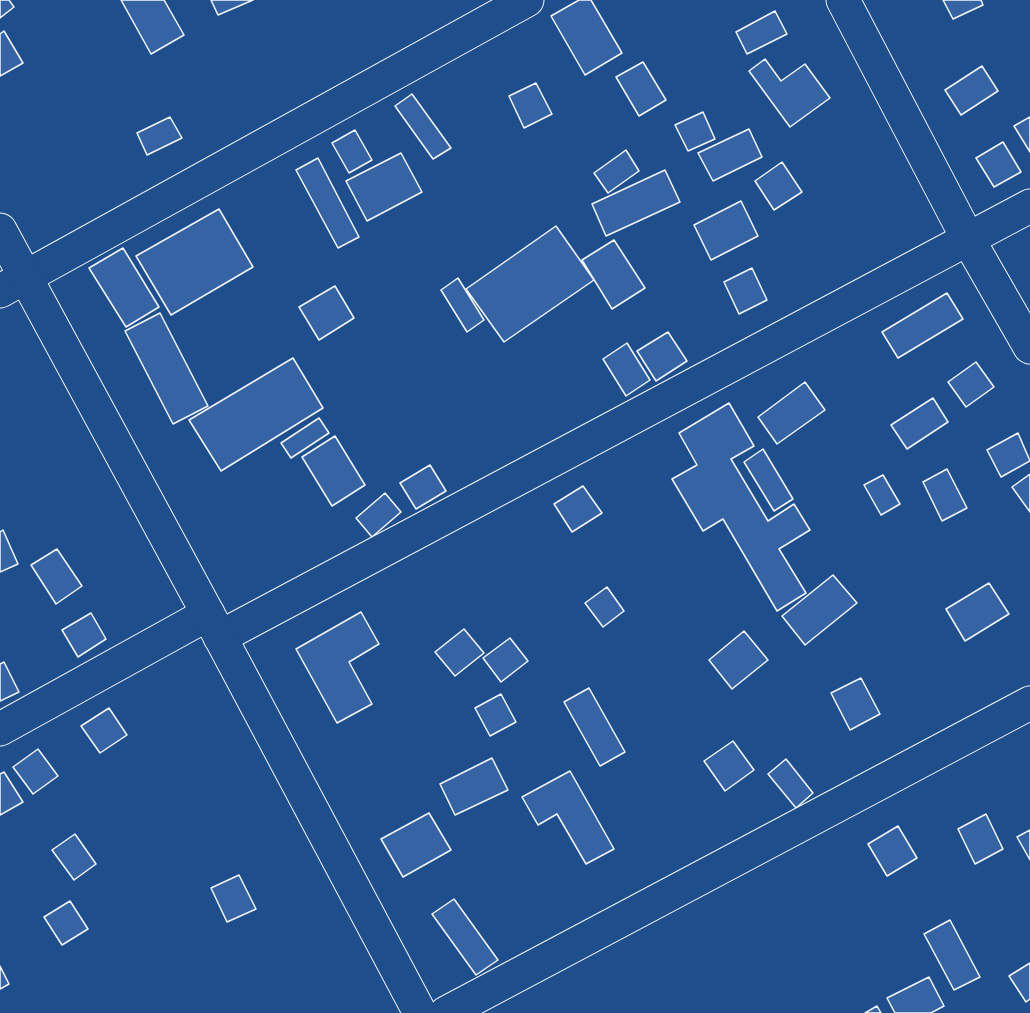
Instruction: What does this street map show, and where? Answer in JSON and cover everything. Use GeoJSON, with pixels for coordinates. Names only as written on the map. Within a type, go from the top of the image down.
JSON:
{"type":"FeatureCollection","features":[{"type":"Feature","properties":{"kind":"street"},"geometry":{"type":"LineString","coordinates":[[13,284],[527,0]]}},
{"type":"Feature","properties":{"kind":"street"},"geometry":{"type":"LineString","coordinates":[[843,0],[968,239],[1030,347]]}},
{"type":"Feature","properties":{"kind":"street"},"geometry":{"type":"LineString","coordinates":[[0,729],[214,626],[1030,206]]}},
{"type":"Feature","properties":{"kind":"street"},"geometry":{"type":"LineString","coordinates":[[0,230],[13,284],[214,626],[420,1013]]}},
{"type":"Feature","properties":{"kind":"street"},"geometry":{"type":"LineString","coordinates":[[447,1013],[1030,703]]}},
{"type":"Feature","properties":{"kind":"building"},"geometry":{"type":"Polygon","coordinates":[[[0,0],[9,0],[14,7],[0,18],[0,0]]]}},
{"type":"Feature","properties":{"kind":"building"},"geometry":{"type":"Polygon","coordinates":[[[121,0],[164,0],[184,35],[151,54],[121,0]]]}},
{"type":"Feature","properties":{"kind":"building"},"geometry":{"type":"Polygon","coordinates":[[[211,0],[253,0],[218,15],[211,0]]]}},
{"type":"Feature","properties":{"kind":"building"},"geometry":{"type":"Polygon","coordinates":[[[579,0],[591,0],[622,53],[585,75],[551,16],[579,0]]]}},
{"type":"Feature","properties":{"kind":"building"},"geometry":{"type":"Polygon","coordinates":[[[943,0],[981,0],[983,5],[953,19],[943,0]]]}},
{"type":"Feature","properties":{"kind":"building"},"geometry":{"type":"Polygon","coordinates":[[[775,11],[787,34],[747,54],[736,32],[775,11]]]}},
{"type":"Feature","properties":{"kind":"building"},"geometry":{"type":"Polygon","coordinates":[[[4,31],[23,63],[0,76],[0,34],[4,31]]]}},
{"type":"Feature","properties":{"kind":"building"},"geometry":{"type":"Polygon","coordinates":[[[765,59],[781,81],[805,64],[830,98],[790,127],[749,71],[765,59]]]}},
{"type":"Feature","properties":{"kind":"building"},"geometry":{"type":"Polygon","coordinates":[[[643,62],[666,100],[639,116],[616,77],[643,62]]]}},
{"type":"Feature","properties":{"kind":"building"},"geometry":{"type":"Polygon","coordinates":[[[982,66],[998,91],[961,115],[945,90],[982,66]]]}},
{"type":"Feature","properties":{"kind":"building"},"geometry":{"type":"Polygon","coordinates":[[[536,83],[552,114],[524,128],[509,96],[536,83]]]}},
{"type":"Feature","properties":{"kind":"building"},"geometry":{"type":"Polygon","coordinates":[[[412,94],[451,148],[433,159],[395,106],[412,94]]]}},
{"type":"Feature","properties":{"kind":"building"},"geometry":{"type":"Polygon","coordinates":[[[703,112],[715,139],[688,151],[675,125],[703,112]]]}},
{"type":"Feature","properties":{"kind":"building"},"geometry":{"type":"Polygon","coordinates":[[[170,117],[182,138],[147,155],[137,133],[170,117]]]}},
{"type":"Feature","properties":{"kind":"building"},"geometry":{"type":"Polygon","coordinates":[[[1030,117],[1030,152],[1014,126],[1030,117]]]}},
{"type":"Feature","properties":{"kind":"building"},"geometry":{"type":"Polygon","coordinates":[[[749,129],[762,157],[713,181],[698,153],[749,129]]]}},
{"type":"Feature","properties":{"kind":"building"},"geometry":{"type":"Polygon","coordinates":[[[355,130],[372,160],[349,173],[332,143],[355,130]]]}},
{"type":"Feature","properties":{"kind":"building"},"geometry":{"type":"Polygon","coordinates":[[[1003,142],[1021,172],[994,187],[976,158],[1003,142]]]}},
{"type":"Feature","properties":{"kind":"building"},"geometry":{"type":"Polygon","coordinates":[[[626,150],[639,171],[608,193],[594,173],[626,150]]]}},
{"type":"Feature","properties":{"kind":"building"},"geometry":{"type":"Polygon","coordinates":[[[401,153],[422,192],[367,221],[346,181],[401,153]]]}},
{"type":"Feature","properties":{"kind":"building"},"geometry":{"type":"Polygon","coordinates":[[[318,158],[359,237],[338,248],[296,170],[318,158]]]}},
{"type":"Feature","properties":{"kind":"building"},"geometry":{"type":"Polygon","coordinates":[[[782,162],[802,192],[774,210],[755,181],[782,162]]]}},
{"type":"Feature","properties":{"kind":"building"},"geometry":{"type":"Polygon","coordinates":[[[665,170],[680,202],[606,236],[592,204],[665,170]]]}},
{"type":"Feature","properties":{"kind":"building"},"geometry":{"type":"Polygon","coordinates":[[[741,201],[758,236],[711,260],[694,225],[741,201]]]}},
{"type":"Feature","properties":{"kind":"building"},"geometry":{"type":"Polygon","coordinates":[[[219,209],[253,267],[171,315],[136,256],[219,209]]]}},
{"type":"Feature","properties":{"kind":"building"},"geometry":{"type":"Polygon","coordinates":[[[556,226],[594,280],[504,342],[466,289],[556,226]]]}},
{"type":"Feature","properties":{"kind":"building"},"geometry":{"type":"Polygon","coordinates":[[[614,240],[645,288],[612,309],[582,260],[614,240]]]}},
{"type":"Feature","properties":{"kind":"building"},"geometry":{"type":"Polygon","coordinates":[[[123,248],[159,307],[126,327],[89,268],[123,248]]]}},
{"type":"Feature","properties":{"kind":"building"},"geometry":{"type":"Polygon","coordinates":[[[752,268],[767,300],[739,314],[724,282],[752,268]]]}},
{"type":"Feature","properties":{"kind":"building"},"geometry":{"type":"Polygon","coordinates":[[[458,278],[484,320],[467,332],[441,290],[458,278]]]}},
{"type":"Feature","properties":{"kind":"building"},"geometry":{"type":"Polygon","coordinates":[[[335,286],[354,318],[319,340],[299,307],[335,286]]]}},
{"type":"Feature","properties":{"kind":"building"},"geometry":{"type":"Polygon","coordinates":[[[947,293],[963,319],[898,358],[882,332],[947,293]]]}},
{"type":"Feature","properties":{"kind":"building"},"geometry":{"type":"Polygon","coordinates":[[[160,313],[208,406],[173,424],[125,331],[160,313]]]}},
{"type":"Feature","properties":{"kind":"building"},"geometry":{"type":"Polygon","coordinates":[[[668,332],[687,361],[656,381],[637,351],[668,332]]]}},
{"type":"Feature","properties":{"kind":"building"},"geometry":{"type":"Polygon","coordinates":[[[627,343],[650,380],[626,396],[603,359],[627,343]]]}},
{"type":"Feature","properties":{"kind":"building"},"geometry":{"type":"Polygon","coordinates":[[[293,358],[323,408],[221,471],[189,420],[293,358]]]}},
{"type":"Feature","properties":{"kind":"building"},"geometry":{"type":"Polygon","coordinates":[[[976,362],[994,387],[966,407],[948,382],[976,362]]]}},
{"type":"Feature","properties":{"kind":"building"},"geometry":{"type":"Polygon","coordinates":[[[805,382],[825,410],[777,444],[758,417],[805,382]]]}},
{"type":"Feature","properties":{"kind":"building"},"geometry":{"type":"Polygon","coordinates":[[[933,398],[948,422],[907,449],[891,425],[933,398]]]}},
{"type":"Feature","properties":{"kind":"building"},"geometry":{"type":"Polygon","coordinates":[[[729,403],[754,446],[731,459],[768,521],[794,504],[810,530],[779,549],[806,593],[777,611],[723,519],[703,531],[672,479],[697,465],[679,433],[729,403]]]}},
{"type":"Feature","properties":{"kind":"building"},"geometry":{"type":"Polygon","coordinates":[[[319,418],[329,433],[291,458],[281,443],[319,418]]]}},
{"type":"Feature","properties":{"kind":"building"},"geometry":{"type":"Polygon","coordinates":[[[1018,433],[1030,461],[1001,477],[987,450],[1018,433]]]}},
{"type":"Feature","properties":{"kind":"building"},"geometry":{"type":"Polygon","coordinates":[[[335,436],[365,485],[332,506],[302,457],[335,436]]]}},
{"type":"Feature","properties":{"kind":"building"},"geometry":{"type":"Polygon","coordinates":[[[763,449],[793,499],[774,511],[744,462],[763,449]]]}},
{"type":"Feature","properties":{"kind":"building"},"geometry":{"type":"Polygon","coordinates":[[[430,465],[446,491],[416,509],[400,483],[430,465]]]}},
{"type":"Feature","properties":{"kind":"building"},"geometry":{"type":"Polygon","coordinates":[[[947,469],[967,508],[942,521],[923,482],[947,469]]]}},
{"type":"Feature","properties":{"kind":"building"},"geometry":{"type":"Polygon","coordinates":[[[1030,474],[1030,512],[1012,487],[1030,474]]]}},
{"type":"Feature","properties":{"kind":"building"},"geometry":{"type":"Polygon","coordinates":[[[883,475],[900,504],[881,515],[864,485],[883,475]]]}},
{"type":"Feature","properties":{"kind":"building"},"geometry":{"type":"Polygon","coordinates":[[[583,486],[602,513],[572,532],[554,504],[583,486]]]}},
{"type":"Feature","properties":{"kind":"building"},"geometry":{"type":"Polygon","coordinates":[[[385,493],[401,512],[372,537],[356,518],[385,493]]]}},
{"type":"Feature","properties":{"kind":"building"},"geometry":{"type":"Polygon","coordinates":[[[3,530],[18,564],[0,572],[0,532],[3,530]]]}},
{"type":"Feature","properties":{"kind":"building"},"geometry":{"type":"Polygon","coordinates":[[[57,549],[82,586],[56,604],[31,565],[57,549]]]}},
{"type":"Feature","properties":{"kind":"building"},"geometry":{"type":"Polygon","coordinates":[[[833,575],[857,603],[805,645],[782,616],[833,575]]]}},
{"type":"Feature","properties":{"kind":"building"},"geometry":{"type":"Polygon","coordinates":[[[989,583],[1009,614],[965,641],[946,609],[989,583]]]}},
{"type":"Feature","properties":{"kind":"building"},"geometry":{"type":"Polygon","coordinates":[[[607,587],[624,611],[603,627],[585,603],[607,587]]]}},
{"type":"Feature","properties":{"kind":"building"},"geometry":{"type":"Polygon","coordinates":[[[361,612],[379,644],[349,662],[372,704],[337,723],[296,649],[361,612]]]}},
{"type":"Feature","properties":{"kind":"building"},"geometry":{"type":"Polygon","coordinates":[[[91,613],[106,639],[78,657],[62,630],[91,613]]]}},
{"type":"Feature","properties":{"kind":"building"},"geometry":{"type":"Polygon","coordinates":[[[464,629],[484,653],[455,676],[435,652],[464,629]]]}},
{"type":"Feature","properties":{"kind":"building"},"geometry":{"type":"Polygon","coordinates":[[[744,631],[768,660],[732,689],[709,660],[744,631]]]}},
{"type":"Feature","properties":{"kind":"building"},"geometry":{"type":"Polygon","coordinates":[[[510,638],[528,661],[501,682],[483,658],[510,638]]]}},
{"type":"Feature","properties":{"kind":"building"},"geometry":{"type":"Polygon","coordinates":[[[4,662],[19,692],[0,701],[0,664],[4,662]]]}},
{"type":"Feature","properties":{"kind":"building"},"geometry":{"type":"Polygon","coordinates":[[[861,678],[880,714],[850,730],[831,693],[861,678]]]}},
{"type":"Feature","properties":{"kind":"building"},"geometry":{"type":"Polygon","coordinates":[[[589,688],[625,752],[600,766],[564,702],[589,688]]]}},
{"type":"Feature","properties":{"kind":"building"},"geometry":{"type":"Polygon","coordinates":[[[501,694],[516,722],[490,736],[475,708],[501,694]]]}},
{"type":"Feature","properties":{"kind":"building"},"geometry":{"type":"Polygon","coordinates":[[[109,708],[127,735],[100,753],[81,726],[109,708]]]}},
{"type":"Feature","properties":{"kind":"building"},"geometry":{"type":"Polygon","coordinates":[[[733,741],[754,770],[725,791],[704,761],[733,741]]]}},
{"type":"Feature","properties":{"kind":"building"},"geometry":{"type":"Polygon","coordinates":[[[38,749],[58,776],[33,794],[13,767],[38,749]]]}},
{"type":"Feature","properties":{"kind":"building"},"geometry":{"type":"Polygon","coordinates":[[[492,758],[508,790],[455,815],[440,784],[492,758]]]}},
{"type":"Feature","properties":{"kind":"building"},"geometry":{"type":"Polygon","coordinates":[[[786,759],[813,793],[796,808],[768,774],[786,759]]]}},
{"type":"Feature","properties":{"kind":"building"},"geometry":{"type":"Polygon","coordinates":[[[570,771],[614,849],[586,864],[557,814],[538,825],[522,797],[570,771]]]}},
{"type":"Feature","properties":{"kind":"building"},"geometry":{"type":"Polygon","coordinates":[[[4,772],[23,802],[0,815],[0,774],[4,772]]]}},
{"type":"Feature","properties":{"kind":"building"},"geometry":{"type":"Polygon","coordinates":[[[429,813],[451,850],[403,877],[381,839],[429,813]]]}},
{"type":"Feature","properties":{"kind":"building"},"geometry":{"type":"Polygon","coordinates":[[[986,814],[1003,849],[975,864],[958,829],[986,814]]]}},
{"type":"Feature","properties":{"kind":"building"},"geometry":{"type":"Polygon","coordinates":[[[898,826],[917,858],[887,876],[868,844],[898,826]]]}},
{"type":"Feature","properties":{"kind":"building"},"geometry":{"type":"Polygon","coordinates":[[[1030,830],[1030,860],[1017,837],[1030,830]]]}},
{"type":"Feature","properties":{"kind":"building"},"geometry":{"type":"Polygon","coordinates":[[[75,834],[96,864],[74,880],[52,850],[75,834]]]}},
{"type":"Feature","properties":{"kind":"building"},"geometry":{"type":"Polygon","coordinates":[[[239,875],[256,909],[227,922],[211,888],[239,875]]]}},
{"type":"Feature","properties":{"kind":"building"},"geometry":{"type":"Polygon","coordinates":[[[454,899],[498,960],[476,975],[432,914],[454,899]]]}},
{"type":"Feature","properties":{"kind":"building"},"geometry":{"type":"Polygon","coordinates":[[[70,901],[88,929],[62,945],[44,917],[70,901]]]}},
{"type":"Feature","properties":{"kind":"building"},"geometry":{"type":"Polygon","coordinates":[[[950,920],[980,977],[954,990],[924,934],[950,920]]]}},
{"type":"Feature","properties":{"kind":"building"},"geometry":{"type":"Polygon","coordinates":[[[1030,963],[1030,999],[1026,1002],[1009,976],[1030,963]]]}},
{"type":"Feature","properties":{"kind":"building"},"geometry":{"type":"Polygon","coordinates":[[[0,966],[9,984],[0,989],[0,966]]]}},
{"type":"Feature","properties":{"kind":"building"},"geometry":{"type":"Polygon","coordinates":[[[929,977],[944,1006],[931,1013],[895,1013],[887,998],[929,977]]]}},
{"type":"Feature","properties":{"kind":"building"},"geometry":{"type":"Polygon","coordinates":[[[877,1006],[881,1013],[865,1013],[877,1006]]]}}]}
